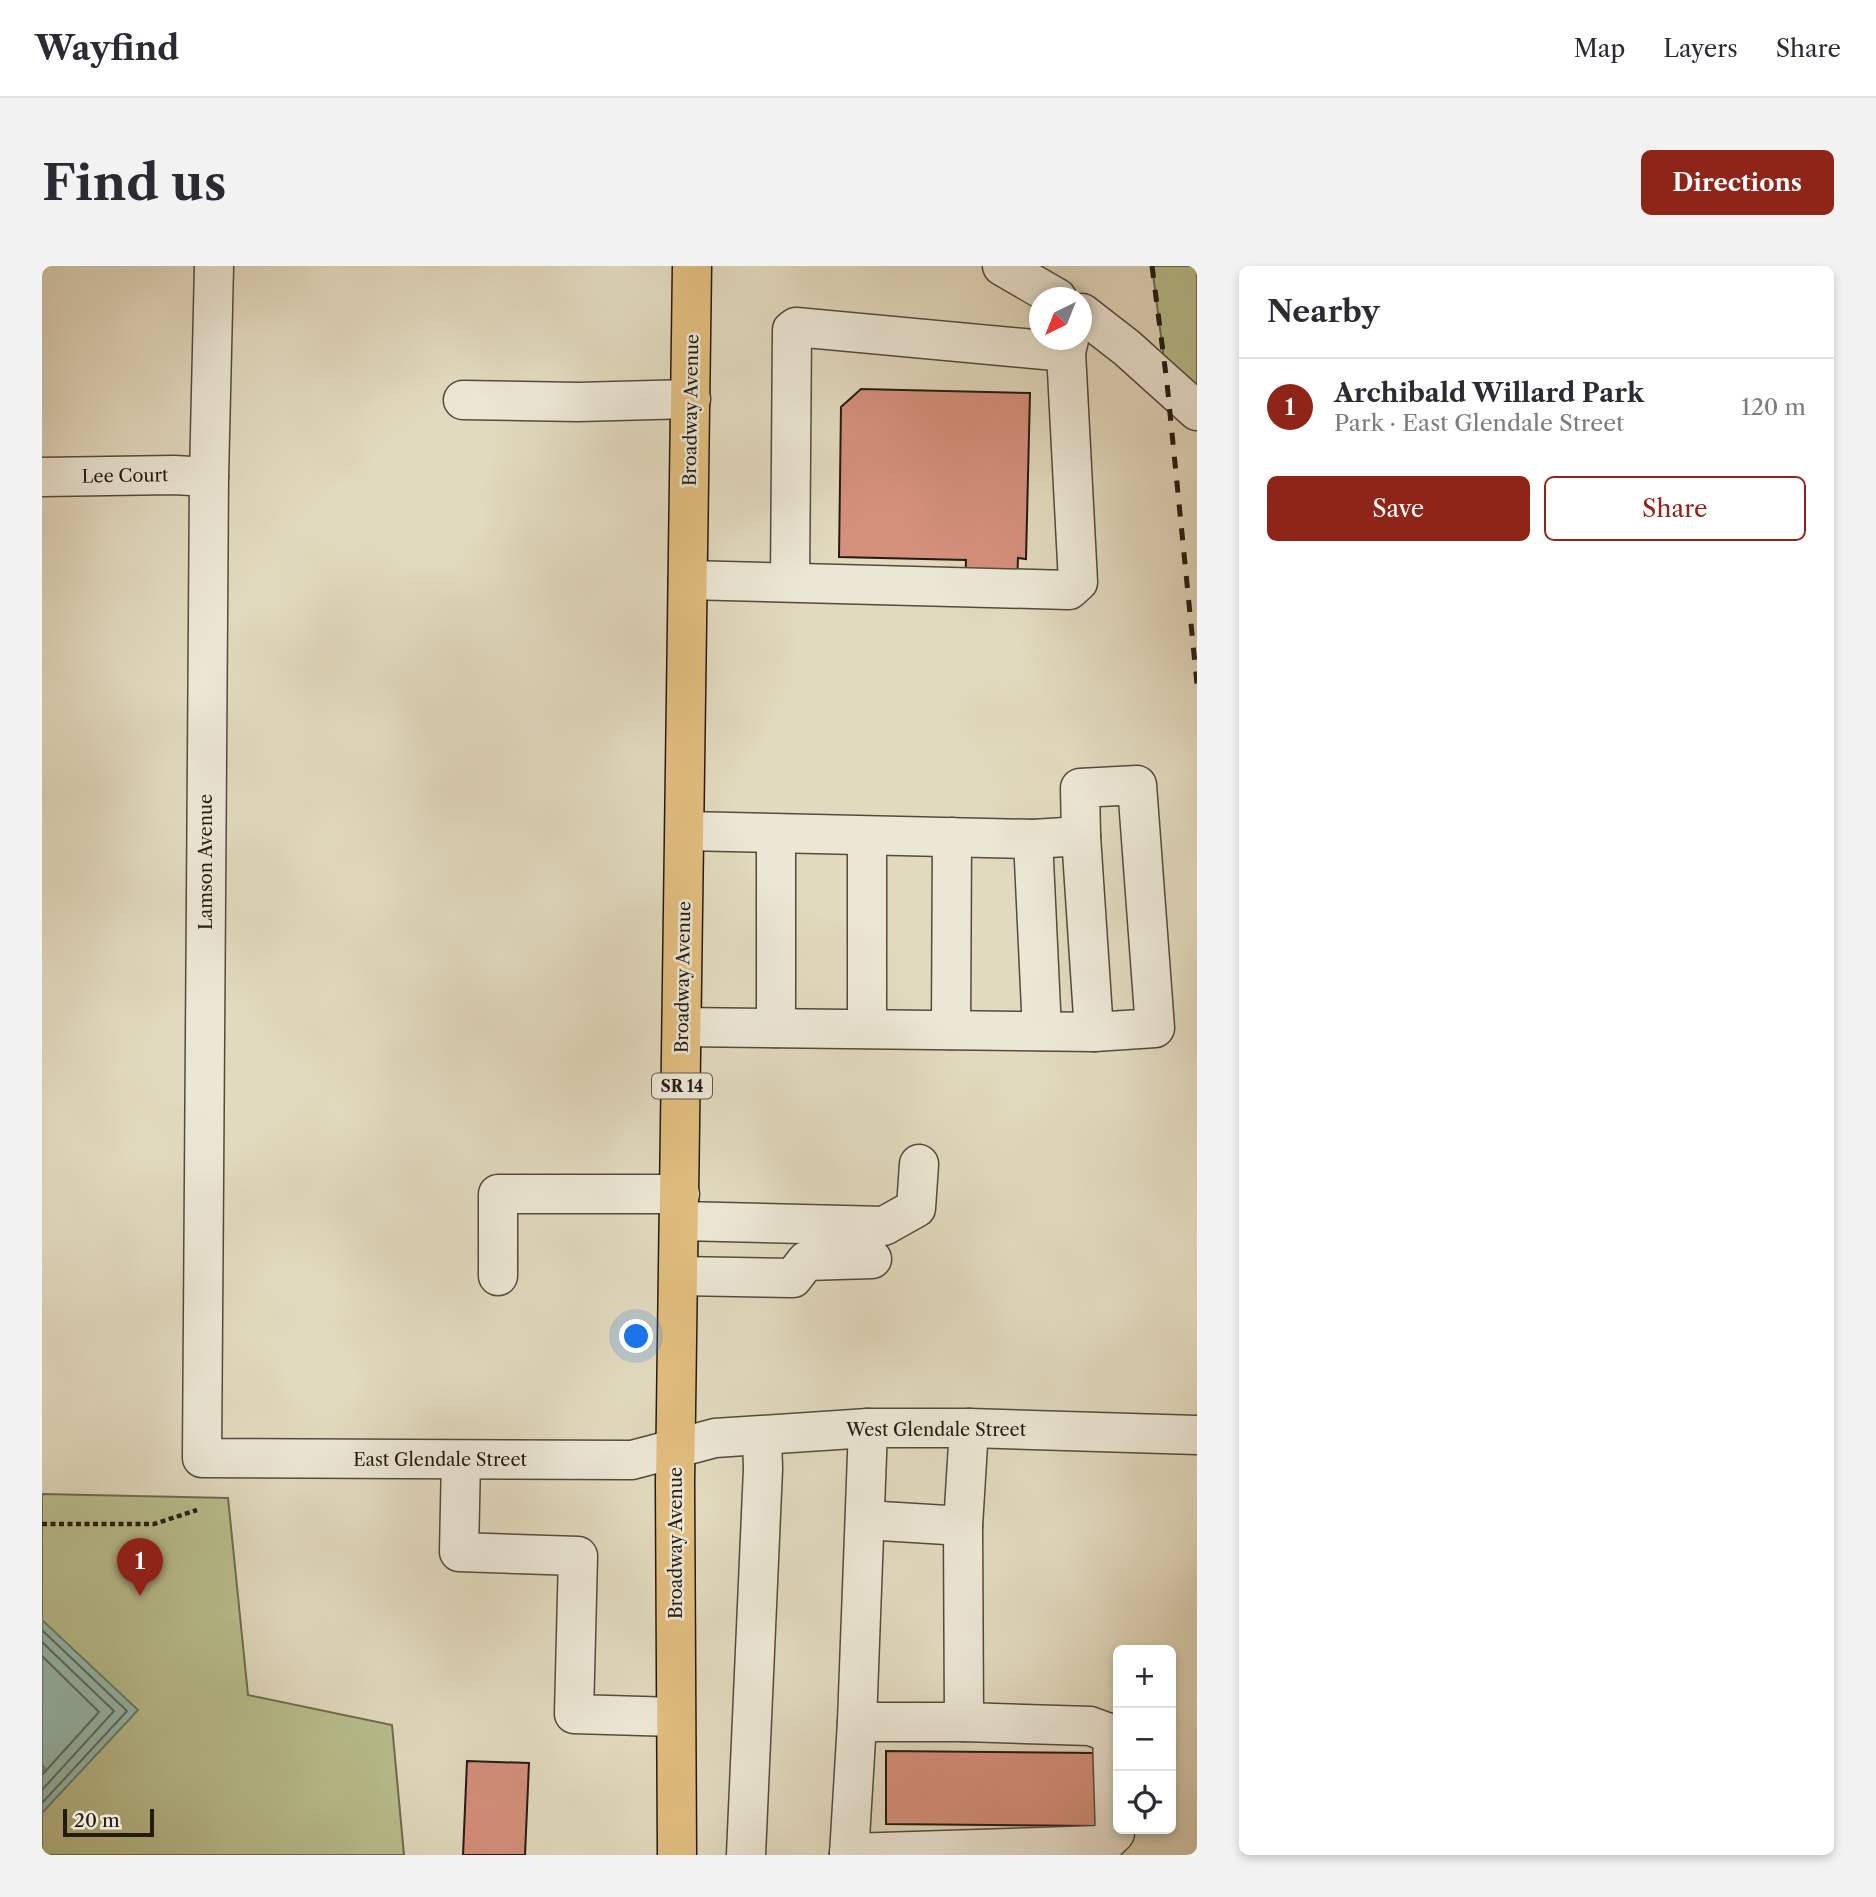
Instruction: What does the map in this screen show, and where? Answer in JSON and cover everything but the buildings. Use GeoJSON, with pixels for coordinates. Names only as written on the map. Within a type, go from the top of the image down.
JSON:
{"type":"FeatureCollection","features":[{"type":"Feature","properties":{"kind":"main road","name":"Broadway Avenue"},"geometry":{"type":"LineString","coordinates":[[677,1855],[676,1449],[692,266]]}},
{"type":"Feature","properties":{"kind":"street","name":"Lamson Avenue"},"geometry":{"type":"LineString","coordinates":[[202,1458],[209,477],[214,266]]}},
{"type":"Feature","properties":{"kind":"street"},"geometry":{"type":"LineString","coordinates":[[1018,270],[1042,287]]}},
{"type":"Feature","properties":{"kind":"street"},"geometry":{"type":"LineString","coordinates":[[1092,321],[1128,348],[1197,411]]}},
{"type":"Feature","properties":{"kind":"street"},"geometry":{"type":"LineString","coordinates":[[790,582],[792,330],[796,327],[1029,343]]}},
{"type":"Feature","properties":{"kind":"street"},"geometry":{"type":"LineString","coordinates":[[688,580],[1069,590],[1074,587],[1078,582],[1068,350]]}},
{"type":"Feature","properties":{"kind":"street"},"geometry":{"type":"LineString","coordinates":[[463,400],[578,402],[691,399]]}},
{"type":"Feature","properties":{"kind":"street","name":"Lee Court"},"geometry":{"type":"LineString","coordinates":[[42,477],[209,477]]}},
{"type":"Feature","properties":{"kind":"street"},"geometry":{"type":"LineString","coordinates":[[682,1027],[1094,1032],[1155,1028],[1137,785],[1080,788],[1094,1032]]}},
{"type":"Feature","properties":{"kind":"street"},"geometry":{"type":"LineString","coordinates":[[685,831],[1033,839],[1081,836]]}},
{"type":"Feature","properties":{"kind":"street"},"geometry":{"type":"LineString","coordinates":[[776,835],[776,1028]]}},
{"type":"Feature","properties":{"kind":"street"},"geometry":{"type":"LineString","coordinates":[[867,836],[867,1029]]}},
{"type":"Feature","properties":{"kind":"street"},"geometry":{"type":"LineString","coordinates":[[951,1030],[952,837]]}},
{"type":"Feature","properties":{"kind":"street"},"geometry":{"type":"LineString","coordinates":[[1033,839],[1042,1031]]}},
{"type":"Feature","properties":{"kind":"street"},"geometry":{"type":"LineString","coordinates":[[498,1276],[498,1194],[884,1226],[916,1208],[919,1164]]}},
{"type":"Feature","properties":{"kind":"street"},"geometry":{"type":"LineString","coordinates":[[679,1276],[793,1278],[806,1261],[872,1259]]}},
{"type":"Feature","properties":{"kind":"street"},"geometry":{"type":"LineString","coordinates":[[857,1722],[1090,1726],[1112,1734],[1115,1833],[1103,1845],[849,1854],[857,1722],[868,1428]]}},
{"type":"Feature","properties":{"kind":"street","name":"West Glendale Street"},"geometry":{"type":"LineString","coordinates":[[676,1449],[715,1438],[868,1428],[969,1428],[1197,1435]]}},
{"type":"Feature","properties":{"kind":"street"},"geometry":{"type":"LineString","coordinates":[[964,1722],[963,1526],[969,1428]]}},
{"type":"Feature","properties":{"kind":"street"},"geometry":{"type":"LineString","coordinates":[[746,1855],[763,1469],[762,1436]]}},
{"type":"Feature","properties":{"kind":"street","name":"East Glendale Street"},"geometry":{"type":"LineString","coordinates":[[202,1458],[632,1460],[676,1449]]}},
{"type":"Feature","properties":{"kind":"street"},"geometry":{"type":"LineString","coordinates":[[461,1460],[459,1552],[578,1556],[573,1714],[675,1717]]}},
{"type":"Feature","properties":{"kind":"street"},"geometry":{"type":"LineString","coordinates":[[865,1520],[963,1526]]}},
{"type":"Feature","properties":{"kind":"path"},"geometry":{"type":"LineString","coordinates":[[42,1524],[154,1524],[197,1510]]}},
{"type":"Feature","properties":{"kind":"green space"},"geometry":{"type":"Polygon","coordinates":[[[1152,266],[1197,266],[1197,411],[1167,383],[1152,266]]]}},
{"type":"Feature","properties":{"kind":"green space"},"geometry":{"type":"Polygon","coordinates":[[[42,1494],[228,1498],[248,1695],[392,1725],[404,1855],[42,1855],[42,1494]]]}},
{"type":"Feature","properties":{"kind":"water"},"geometry":{"type":"Polygon","coordinates":[[[42,1620],[138,1710],[42,1813],[42,1772],[45,1768],[42,1765],[42,1620]]]}},
{"type":"Feature","properties":{"kind":"railway"},"geometry":{"type":"LineString","coordinates":[[1152,266],[1167,383],[1197,684]]}},
{"type":"Feature","properties":{"kind":"place","name":"Archibald Willard Park"},"geometry":{"type":"Point","coordinates":[140,1596]}}]}
